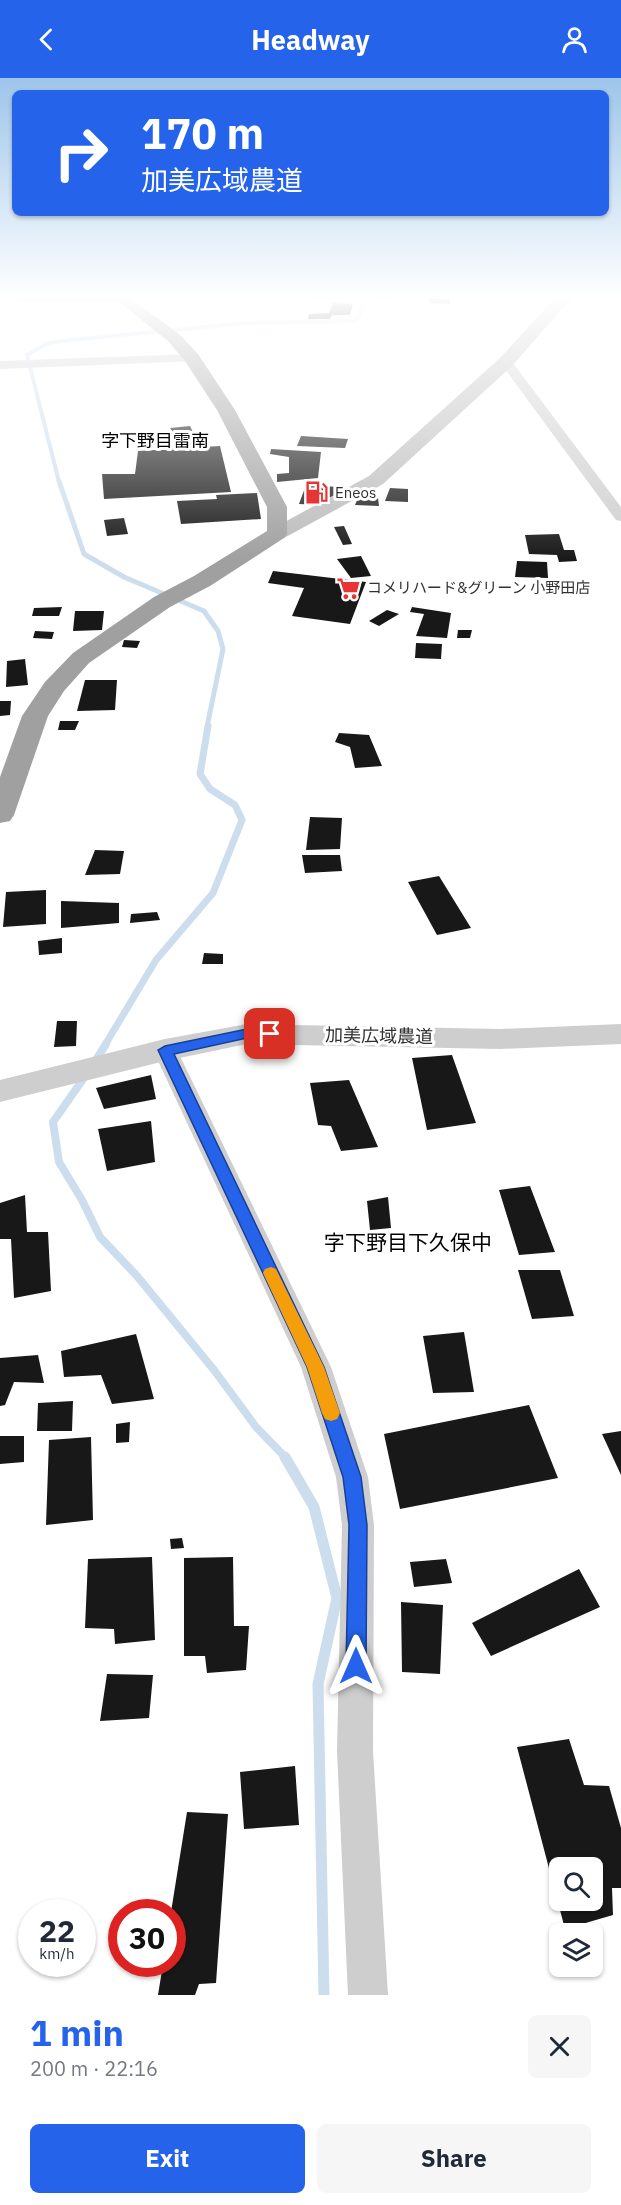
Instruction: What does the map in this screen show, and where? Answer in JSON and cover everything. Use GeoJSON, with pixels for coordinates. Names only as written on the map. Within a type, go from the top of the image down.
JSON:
{"type":"FeatureCollection","features":[{"type":"Feature","properties":{"kind":"highway"},"geometry":{"type":"LineString","coordinates":[[0,815],[36,716],[54,687],[81,658],[162,602],[202,581],[277,534],[277,507],[226,410],[208,382]]}},
{"type":"Feature","properties":{"kind":"main road"},"geometry":{"type":"LineString","coordinates":[[277,534],[376,480],[483,382]]}},
{"type":"Feature","properties":{"kind":"street"},"geometry":{"type":"LineString","coordinates":[[521,382],[621,517]]}},
{"type":"Feature","properties":{"kind":"street","name":"加美広域農道"},"geometry":{"type":"LineString","coordinates":[[0,1091],[165,1050],[247,1034],[500,1040],[621,1034]]}},
{"type":"Feature","properties":{"kind":"street"},"geometry":{"type":"LineString","coordinates":[[165,1050],[316,1367],[352,1477],[358,1525],[355,1751],[368,1995]]}},
{"type":"Feature","properties":{"kind":"building"},"geometry":{"type":"Polygon","coordinates":[[[190,426],[196,438],[177,439],[170,428],[190,426]]]}},
{"type":"Feature","properties":{"kind":"building"},"geometry":{"type":"Polygon","coordinates":[[[301,436],[348,439],[345,448],[297,446],[301,436]]]}},
{"type":"Feature","properties":{"kind":"building"},"geometry":{"type":"Polygon","coordinates":[[[220,446],[231,492],[104,499],[102,474],[135,474],[138,451],[220,446]]]}},
{"type":"Feature","properties":{"kind":"building"},"geometry":{"type":"Polygon","coordinates":[[[271,449],[321,452],[318,478],[277,482],[277,474],[289,473],[289,457],[270,454],[271,449]]]}},
{"type":"Feature","properties":{"kind":"building"},"geometry":{"type":"Polygon","coordinates":[[[306,485],[339,487],[337,497],[326,497],[320,505],[299,504],[306,485]]]}},
{"type":"Feature","properties":{"kind":"building"},"geometry":{"type":"Polygon","coordinates":[[[390,488],[408,489],[408,502],[385,501],[390,488]]]}},
{"type":"Feature","properties":{"kind":"building"},"geometry":{"type":"Polygon","coordinates":[[[257,493],[261,519],[181,524],[177,501],[217,499],[216,495],[257,493]]]}},
{"type":"Feature","properties":{"kind":"building"},"geometry":{"type":"Polygon","coordinates":[[[358,498],[378,498],[379,506],[355,505],[358,498]]]}},
{"type":"Feature","properties":{"kind":"building"},"geometry":{"type":"Polygon","coordinates":[[[124,518],[128,534],[107,536],[104,520],[124,518]]]}},
{"type":"Feature","properties":{"kind":"building"},"geometry":{"type":"Polygon","coordinates":[[[344,526],[352,544],[343,545],[334,527],[344,526]]]}},
{"type":"Feature","properties":{"kind":"building"},"geometry":{"type":"Polygon","coordinates":[[[559,534],[564,550],[574,550],[577,561],[559,562],[557,555],[529,554],[525,535],[559,534]]]}},
{"type":"Feature","properties":{"kind":"building"},"geometry":{"type":"Polygon","coordinates":[[[361,556],[371,576],[351,578],[337,559],[361,556]]]}},
{"type":"Feature","properties":{"kind":"building"},"geometry":{"type":"Polygon","coordinates":[[[517,561],[547,562],[548,578],[515,577],[517,561]]]}},
{"type":"Feature","properties":{"kind":"building"},"geometry":{"type":"Polygon","coordinates":[[[273,571],[366,582],[350,624],[292,616],[304,588],[268,583],[273,571]]]}},
{"type":"Feature","properties":{"kind":"building"},"geometry":{"type":"Polygon","coordinates":[[[62,607],[59,616],[32,616],[34,608],[62,607]]]}},
{"type":"Feature","properties":{"kind":"building"},"geometry":{"type":"Polygon","coordinates":[[[412,607],[451,613],[447,638],[416,636],[424,614],[410,612],[412,607]]]}},
{"type":"Feature","properties":{"kind":"building"},"geometry":{"type":"Polygon","coordinates":[[[387,610],[399,614],[379,626],[369,621],[387,610]]]}},
{"type":"Feature","properties":{"kind":"building"},"geometry":{"type":"Polygon","coordinates":[[[75,611],[104,611],[102,630],[73,631],[75,611]]]}},
{"type":"Feature","properties":{"kind":"building"},"geometry":{"type":"Polygon","coordinates":[[[458,630],[472,630],[470,638],[457,638],[458,630]]]}},
{"type":"Feature","properties":{"kind":"building"},"geometry":{"type":"Polygon","coordinates":[[[35,631],[54,632],[52,639],[33,638],[35,631]]]}},
{"type":"Feature","properties":{"kind":"building"},"geometry":{"type":"Polygon","coordinates":[[[124,640],[140,641],[137,648],[122,647],[124,640]]]}},
{"type":"Feature","properties":{"kind":"building"},"geometry":{"type":"Polygon","coordinates":[[[416,643],[442,644],[441,659],[415,658],[416,643]]]}},
{"type":"Feature","properties":{"kind":"building"},"geometry":{"type":"Polygon","coordinates":[[[25,659],[28,685],[6,687],[7,661],[25,659]]]}},
{"type":"Feature","properties":{"kind":"building"},"geometry":{"type":"Polygon","coordinates":[[[85,680],[117,680],[115,710],[77,711],[85,680]]]}},
{"type":"Feature","properties":{"kind":"building"},"geometry":{"type":"Polygon","coordinates":[[[0,701],[11,701],[10,715],[0,716],[0,701]]]}},
{"type":"Feature","properties":{"kind":"building"},"geometry":{"type":"Polygon","coordinates":[[[60,721],[79,721],[75,730],[58,730],[60,721]]]}},
{"type":"Feature","properties":{"kind":"building"},"geometry":{"type":"Polygon","coordinates":[[[339,733],[369,735],[382,766],[355,768],[350,747],[335,742],[339,733]]]}},
{"type":"Feature","properties":{"kind":"building"},"geometry":{"type":"Polygon","coordinates":[[[310,817],[342,818],[340,849],[306,850],[310,817]]]}},
{"type":"Feature","properties":{"kind":"building"},"geometry":{"type":"Polygon","coordinates":[[[95,850],[124,851],[120,874],[85,875],[95,850]]]}},
{"type":"Feature","properties":{"kind":"building"},"geometry":{"type":"Polygon","coordinates":[[[302,855],[340,855],[342,871],[305,873],[302,855]]]}},
{"type":"Feature","properties":{"kind":"building"},"geometry":{"type":"Polygon","coordinates":[[[439,876],[471,928],[437,935],[408,882],[439,876]]]}},
{"type":"Feature","properties":{"kind":"building"},"geometry":{"type":"Polygon","coordinates":[[[46,890],[46,924],[3,927],[6,892],[46,890]]]}},
{"type":"Feature","properties":{"kind":"building"},"geometry":{"type":"Polygon","coordinates":[[[61,901],[119,903],[119,923],[61,928],[61,901]]]}},
{"type":"Feature","properties":{"kind":"building"},"geometry":{"type":"Polygon","coordinates":[[[157,912],[160,920],[130,923],[131,914],[157,912]]]}},
{"type":"Feature","properties":{"kind":"building"},"geometry":{"type":"Polygon","coordinates":[[[62,938],[62,953],[39,955],[38,941],[62,938]]]}},
{"type":"Feature","properties":{"kind":"building"},"geometry":{"type":"Polygon","coordinates":[[[204,953],[223,954],[223,964],[202,964],[204,953]]]}},
{"type":"Feature","properties":{"kind":"building"},"geometry":{"type":"Polygon","coordinates":[[[57,1021],[77,1021],[76,1046],[54,1047],[57,1021]]]}},
{"type":"Feature","properties":{"kind":"building"},"geometry":{"type":"Polygon","coordinates":[[[452,1055],[476,1123],[427,1130],[412,1058],[452,1055]]]}},
{"type":"Feature","properties":{"kind":"building"},"geometry":{"type":"Polygon","coordinates":[[[151,1075],[156,1099],[104,1109],[96,1088],[151,1075]]]}},
{"type":"Feature","properties":{"kind":"building"},"geometry":{"type":"Polygon","coordinates":[[[349,1080],[378,1147],[341,1151],[331,1126],[318,1125],[310,1083],[349,1080]]]}},
{"type":"Feature","properties":{"kind":"building"},"geometry":{"type":"Polygon","coordinates":[[[151,1121],[155,1162],[107,1171],[98,1129],[151,1121]]]}},
{"type":"Feature","properties":{"kind":"building"},"geometry":{"type":"Polygon","coordinates":[[[530,1186],[555,1252],[519,1255],[499,1190],[530,1186]]]}},
{"type":"Feature","properties":{"kind":"building"},"geometry":{"type":"Polygon","coordinates":[[[25,1195],[27,1232],[48,1232],[51,1291],[14,1298],[11,1239],[0,1239],[0,1203],[25,1195]]]}},
{"type":"Feature","properties":{"kind":"building"},"geometry":{"type":"Polygon","coordinates":[[[388,1197],[391,1228],[370,1230],[367,1201],[388,1197]]]}},
{"type":"Feature","properties":{"kind":"building"},"geometry":{"type":"Polygon","coordinates":[[[518,1270],[560,1270],[574,1316],[532,1319],[518,1270]]]}},
{"type":"Feature","properties":{"kind":"building"},"geometry":{"type":"Polygon","coordinates":[[[464,1332],[474,1392],[433,1393],[423,1336],[464,1332]]]}},
{"type":"Feature","properties":{"kind":"building"},"geometry":{"type":"Polygon","coordinates":[[[136,1334],[154,1399],[112,1404],[101,1375],[64,1377],[61,1351],[136,1334]]]}},
{"type":"Feature","properties":{"kind":"building"},"geometry":{"type":"Polygon","coordinates":[[[38,1355],[44,1383],[14,1382],[5,1405],[0,1406],[0,1358],[38,1355]]]}},
{"type":"Feature","properties":{"kind":"building"},"geometry":{"type":"Polygon","coordinates":[[[73,1401],[72,1431],[37,1431],[38,1403],[73,1401]]]}},
{"type":"Feature","properties":{"kind":"building"},"geometry":{"type":"Polygon","coordinates":[[[529,1405],[558,1478],[400,1509],[384,1434],[529,1405]]]}},
{"type":"Feature","properties":{"kind":"building"},"geometry":{"type":"Polygon","coordinates":[[[130,1422],[129,1442],[116,1443],[116,1424],[130,1422]]]}},
{"type":"Feature","properties":{"kind":"building"},"geometry":{"type":"Polygon","coordinates":[[[621,1431],[621,1475],[602,1434],[621,1431]]]}},
{"type":"Feature","properties":{"kind":"building"},"geometry":{"type":"Polygon","coordinates":[[[0,1436],[24,1436],[24,1462],[0,1464],[0,1436]]]}},
{"type":"Feature","properties":{"kind":"building"},"geometry":{"type":"Polygon","coordinates":[[[91,1437],[93,1520],[46,1525],[49,1440],[91,1437]]]}},
{"type":"Feature","properties":{"kind":"building"},"geometry":{"type":"Polygon","coordinates":[[[182,1538],[184,1548],[171,1549],[170,1539],[182,1538]]]}},
{"type":"Feature","properties":{"kind":"building"},"geometry":{"type":"Polygon","coordinates":[[[152,1557],[155,1640],[115,1644],[114,1629],[85,1628],[88,1559],[152,1557]]]}},
{"type":"Feature","properties":{"kind":"building"},"geometry":{"type":"Polygon","coordinates":[[[233,1557],[234,1626],[249,1626],[246,1670],[207,1673],[205,1656],[184,1656],[184,1558],[233,1557]]]}},
{"type":"Feature","properties":{"kind":"building"},"geometry":{"type":"Polygon","coordinates":[[[446,1559],[452,1583],[414,1587],[410,1562],[446,1559]]]}},
{"type":"Feature","properties":{"kind":"building"},"geometry":{"type":"Polygon","coordinates":[[[579,1569],[600,1607],[491,1656],[472,1623],[579,1569]]]}},
{"type":"Feature","properties":{"kind":"building"},"geometry":{"type":"Polygon","coordinates":[[[401,1602],[443,1605],[440,1674],[402,1672],[401,1602]]]}},
{"type":"Feature","properties":{"kind":"building"},"geometry":{"type":"Polygon","coordinates":[[[107,1674],[153,1675],[149,1718],[100,1721],[107,1674]]]}},
{"type":"Feature","properties":{"kind":"building"},"geometry":{"type":"Polygon","coordinates":[[[569,1739],[584,1785],[609,1786],[621,1828],[621,1888],[612,1888],[613,1915],[586,1923],[563,1923],[560,1911],[603,1911],[603,1857],[549,1857],[549,1868],[517,1747],[569,1739]]]}},
{"type":"Feature","properties":{"kind":"building"},"geometry":{"type":"Polygon","coordinates":[[[295,1766],[299,1825],[244,1829],[240,1772],[295,1766]]]}},
{"type":"Feature","properties":{"kind":"building"},"geometry":{"type":"Polygon","coordinates":[[[187,1812],[228,1814],[216,1983],[199,1984],[195,1995],[158,1995],[161,1977],[186,1977],[186,1899],[173,1899],[187,1812]]]}},
{"type":"Feature","properties":{"kind":"waterway"},"geometry":{"type":"LineString","coordinates":[[34,382],[59,482]]}},
{"type":"Feature","properties":{"kind":"waterway"},"geometry":{"type":"LineString","coordinates":[[59,481],[84,554],[124,577],[204,611],[218,631],[223,649],[207,727]]}},
{"type":"Feature","properties":{"kind":"waterway"},"geometry":{"type":"LineString","coordinates":[[105,1045],[156,960],[213,893],[242,820],[235,805],[210,789],[200,774],[208,726]]}},
{"type":"Feature","properties":{"kind":"waterway"},"geometry":{"type":"LineString","coordinates":[[94,1063],[106,1044]]}},
{"type":"Feature","properties":{"kind":"waterway"},"geometry":{"type":"LineString","coordinates":[[86,1075],[53,1122],[59,1162],[82,1200],[100,1237],[137,1276],[214,1370],[256,1427],[287,1459]]}},
{"type":"Feature","properties":{"kind":"waterway"},"geometry":{"type":"LineString","coordinates":[[285,1457],[314,1507],[337,1598],[318,1684],[324,1995]]}},
{"type":"Feature","properties":{"kind":"slow traffic"},"geometry":{"type":"LineString","coordinates":[[271,1273],[316,1367],[331,1413]]}},
{"type":"Feature","properties":{"kind":"place","name":"Eneos"},"geometry":{"type":"Point","coordinates":[317,493]}},
{"type":"Feature","properties":{"kind":"place","name":"コメリハード&グリーン 小野田店"},"geometry":{"type":"Point","coordinates":[349,588]}},
{"type":"Feature","properties":{"kind":"district","name":"字下野目雷南"},"geometry":{"type":"Point","coordinates":[155,441]}},
{"type":"Feature","properties":{"kind":"district","name":"字下野目下久保中"},"geometry":{"type":"Point","coordinates":[408,1243]}},
{"type":"Feature","properties":{"kind":"route"},"geometry":{"type":"LineString","coordinates":[[270,1034],[247,1034],[165,1050],[316,1367],[352,1477],[358,1525],[356,1666]]}}]}
